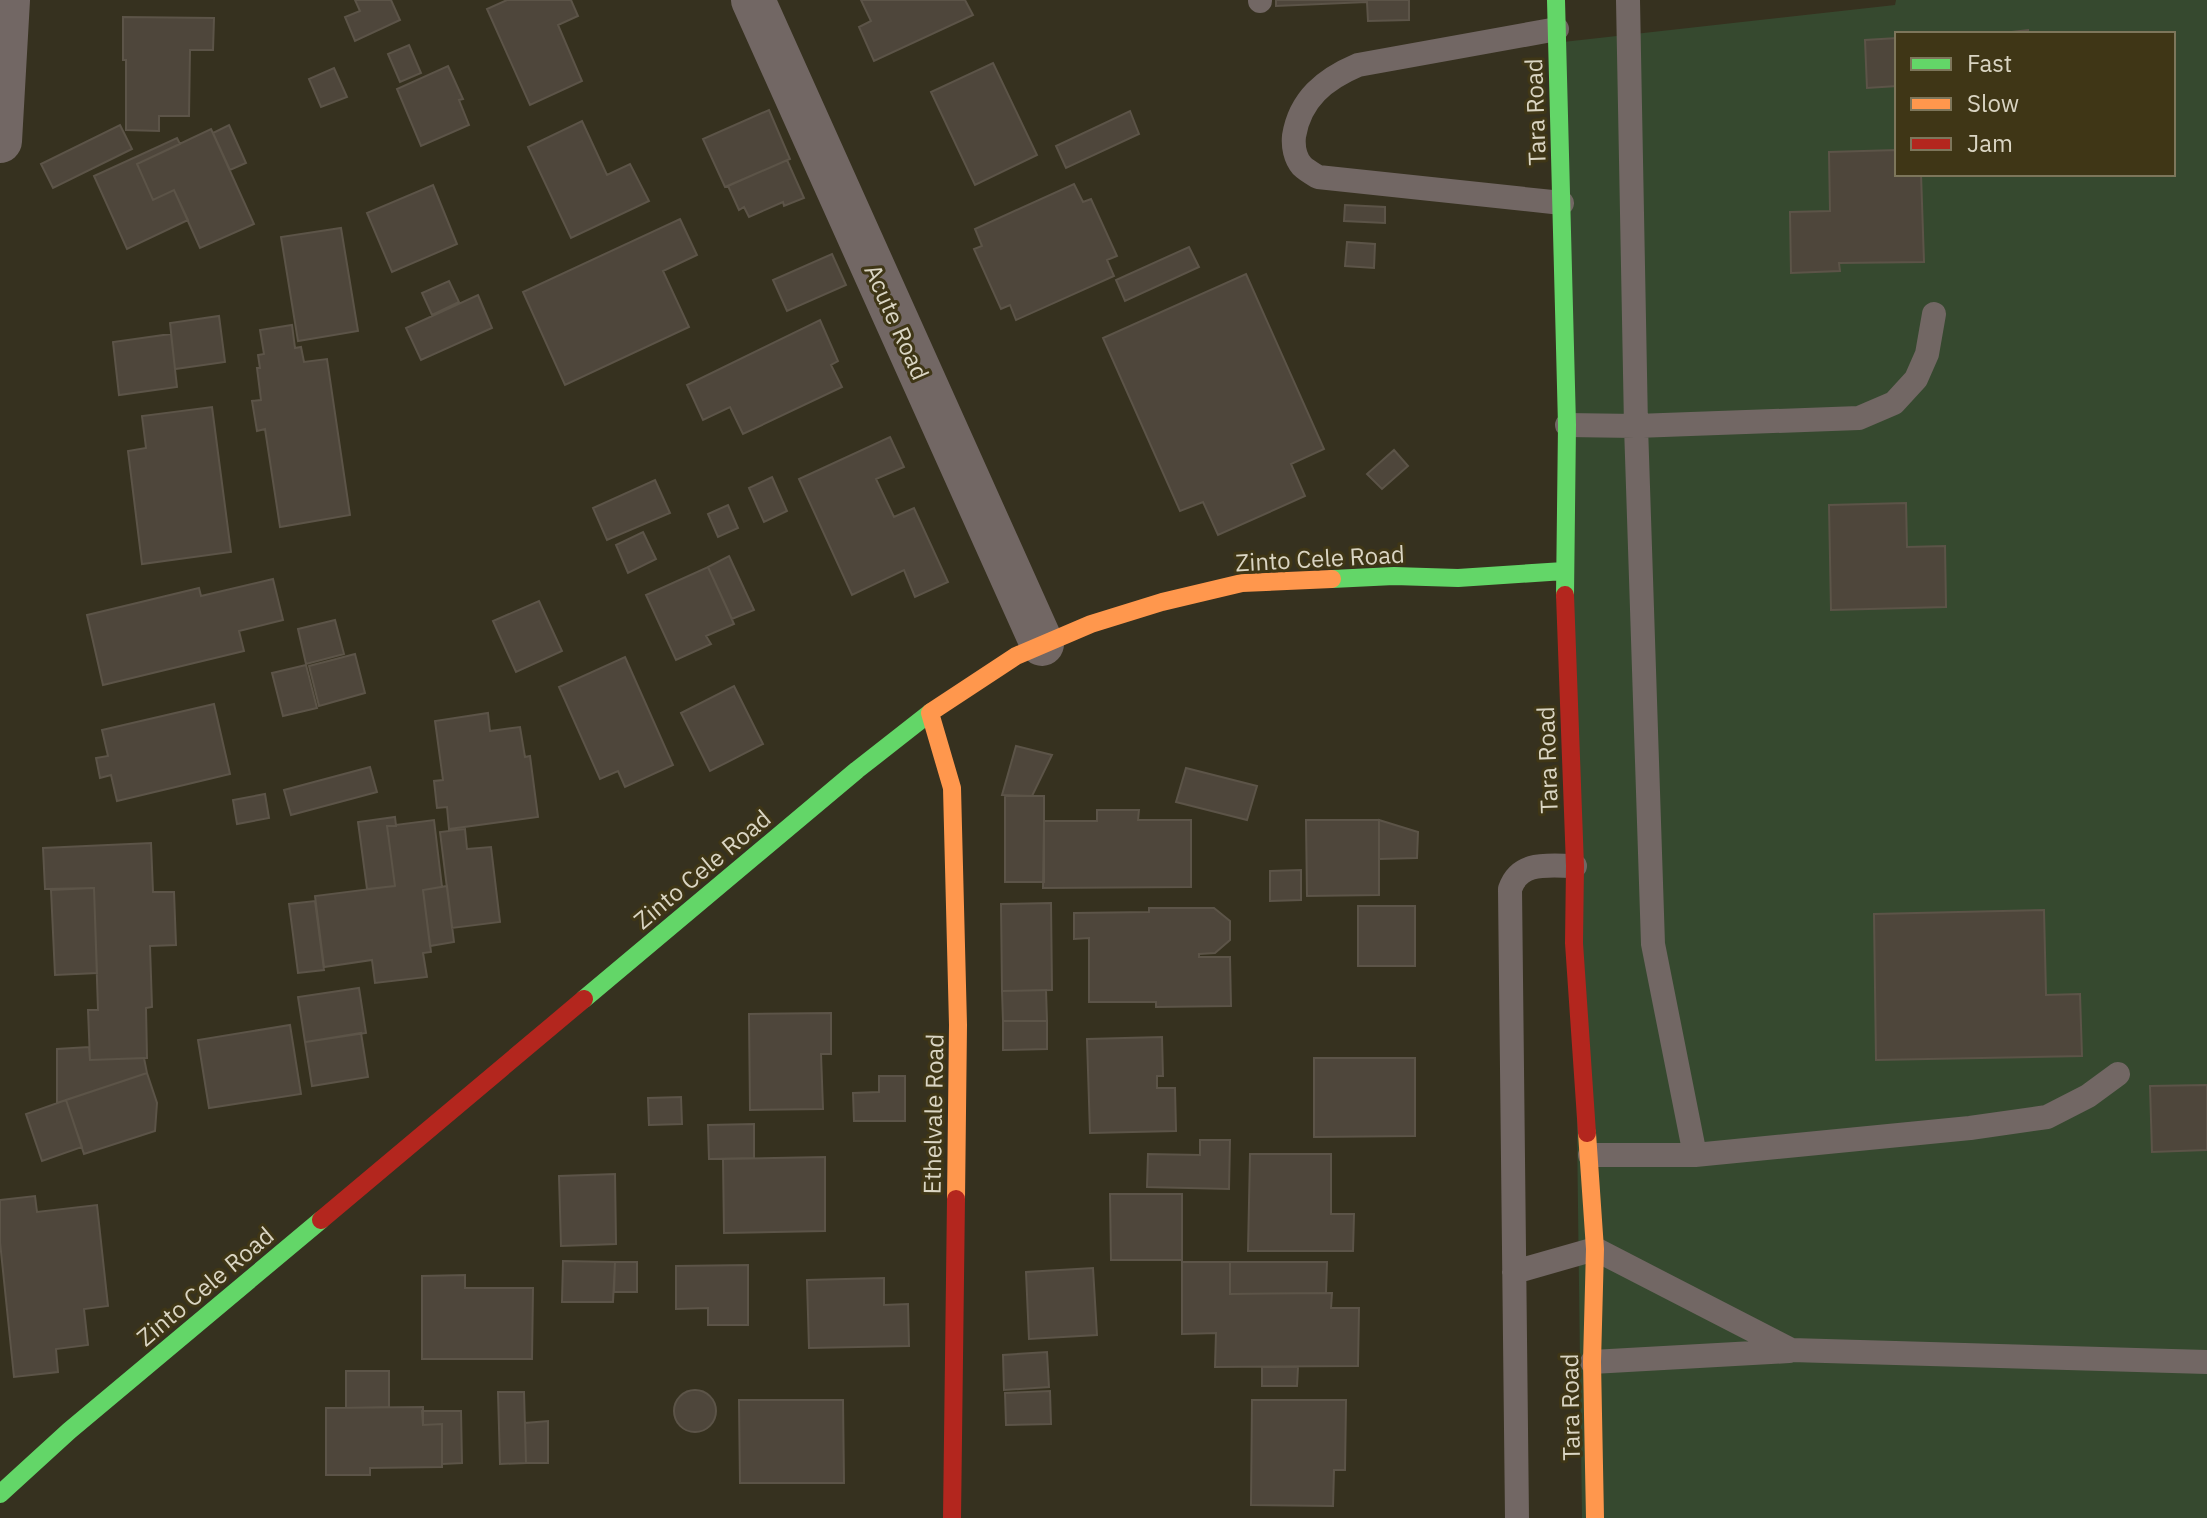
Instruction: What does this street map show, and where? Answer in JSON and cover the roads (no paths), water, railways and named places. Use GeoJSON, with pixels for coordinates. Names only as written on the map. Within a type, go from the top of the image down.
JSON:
{"type":"FeatureCollection","features":[{"type":"Feature","properties":{"kind":"street"},"geometry":{"type":"LineString","coordinates":[[0,141],[8,0]]}},
{"type":"Feature","properties":{"kind":"street","name":"Acute Road"},"geometry":{"type":"LineString","coordinates":[[753,0],[1042,644]]}},
{"type":"Feature","properties":{"kind":"street","name":"Tara Road"},"geometry":{"type":"LineString","coordinates":[[1556,0],[1567,425],[1564,571],[1575,866],[1574,943],[1595,1249],[1592,1362],[1595,1518]]}},
{"type":"Feature","properties":{"kind":"street","name":"Zinto Cele Road"},"geometry":{"type":"LineString","coordinates":[[0,1494],[81,1421],[857,770],[930,713],[1016,656],[1105,619],[1242,583],[1394,576],[1458,578],[1564,571]]}},
{"type":"Feature","properties":{"kind":"street","name":"Ethelvale Road"},"geometry":{"type":"LineString","coordinates":[[930,713],[952,788],[955,860],[958,1025],[952,1518]]}},
{"type":"Feature","properties":{"kind":"lane"},"geometry":{"type":"LineString","coordinates":[[1628,0],[1636,426],[1653,944],[1695,1155]]}},
{"type":"Feature","properties":{"kind":"lane"},"geometry":{"type":"LineString","coordinates":[[1557,29],[1358,65],[1340,73],[1309,97],[1301,112],[1293,143],[1302,166],[1318,177],[1562,203]]}},
{"type":"Feature","properties":{"kind":"lane"},"geometry":{"type":"LineString","coordinates":[[1567,425],[1636,426],[1859,418],[1894,403],[1916,379],[1927,354],[1934,314]]}},
{"type":"Feature","properties":{"kind":"lane"},"geometry":{"type":"LineString","coordinates":[[1517,1518],[1510,889],[1517,875],[1530,866],[1575,866]]}},
{"type":"Feature","properties":{"kind":"lane"},"geometry":{"type":"LineString","coordinates":[[1590,1155],[1695,1155],[1970,1128],[2047,1117],[2088,1096],[2118,1074]]}},
{"type":"Feature","properties":{"kind":"lane"},"geometry":{"type":"LineString","coordinates":[[1514,1272],[1595,1249],[1791,1350]]}},
{"type":"Feature","properties":{"kind":"lane"},"geometry":{"type":"LineString","coordinates":[[1592,1362],[1791,1350],[2207,1362]]}}]}
